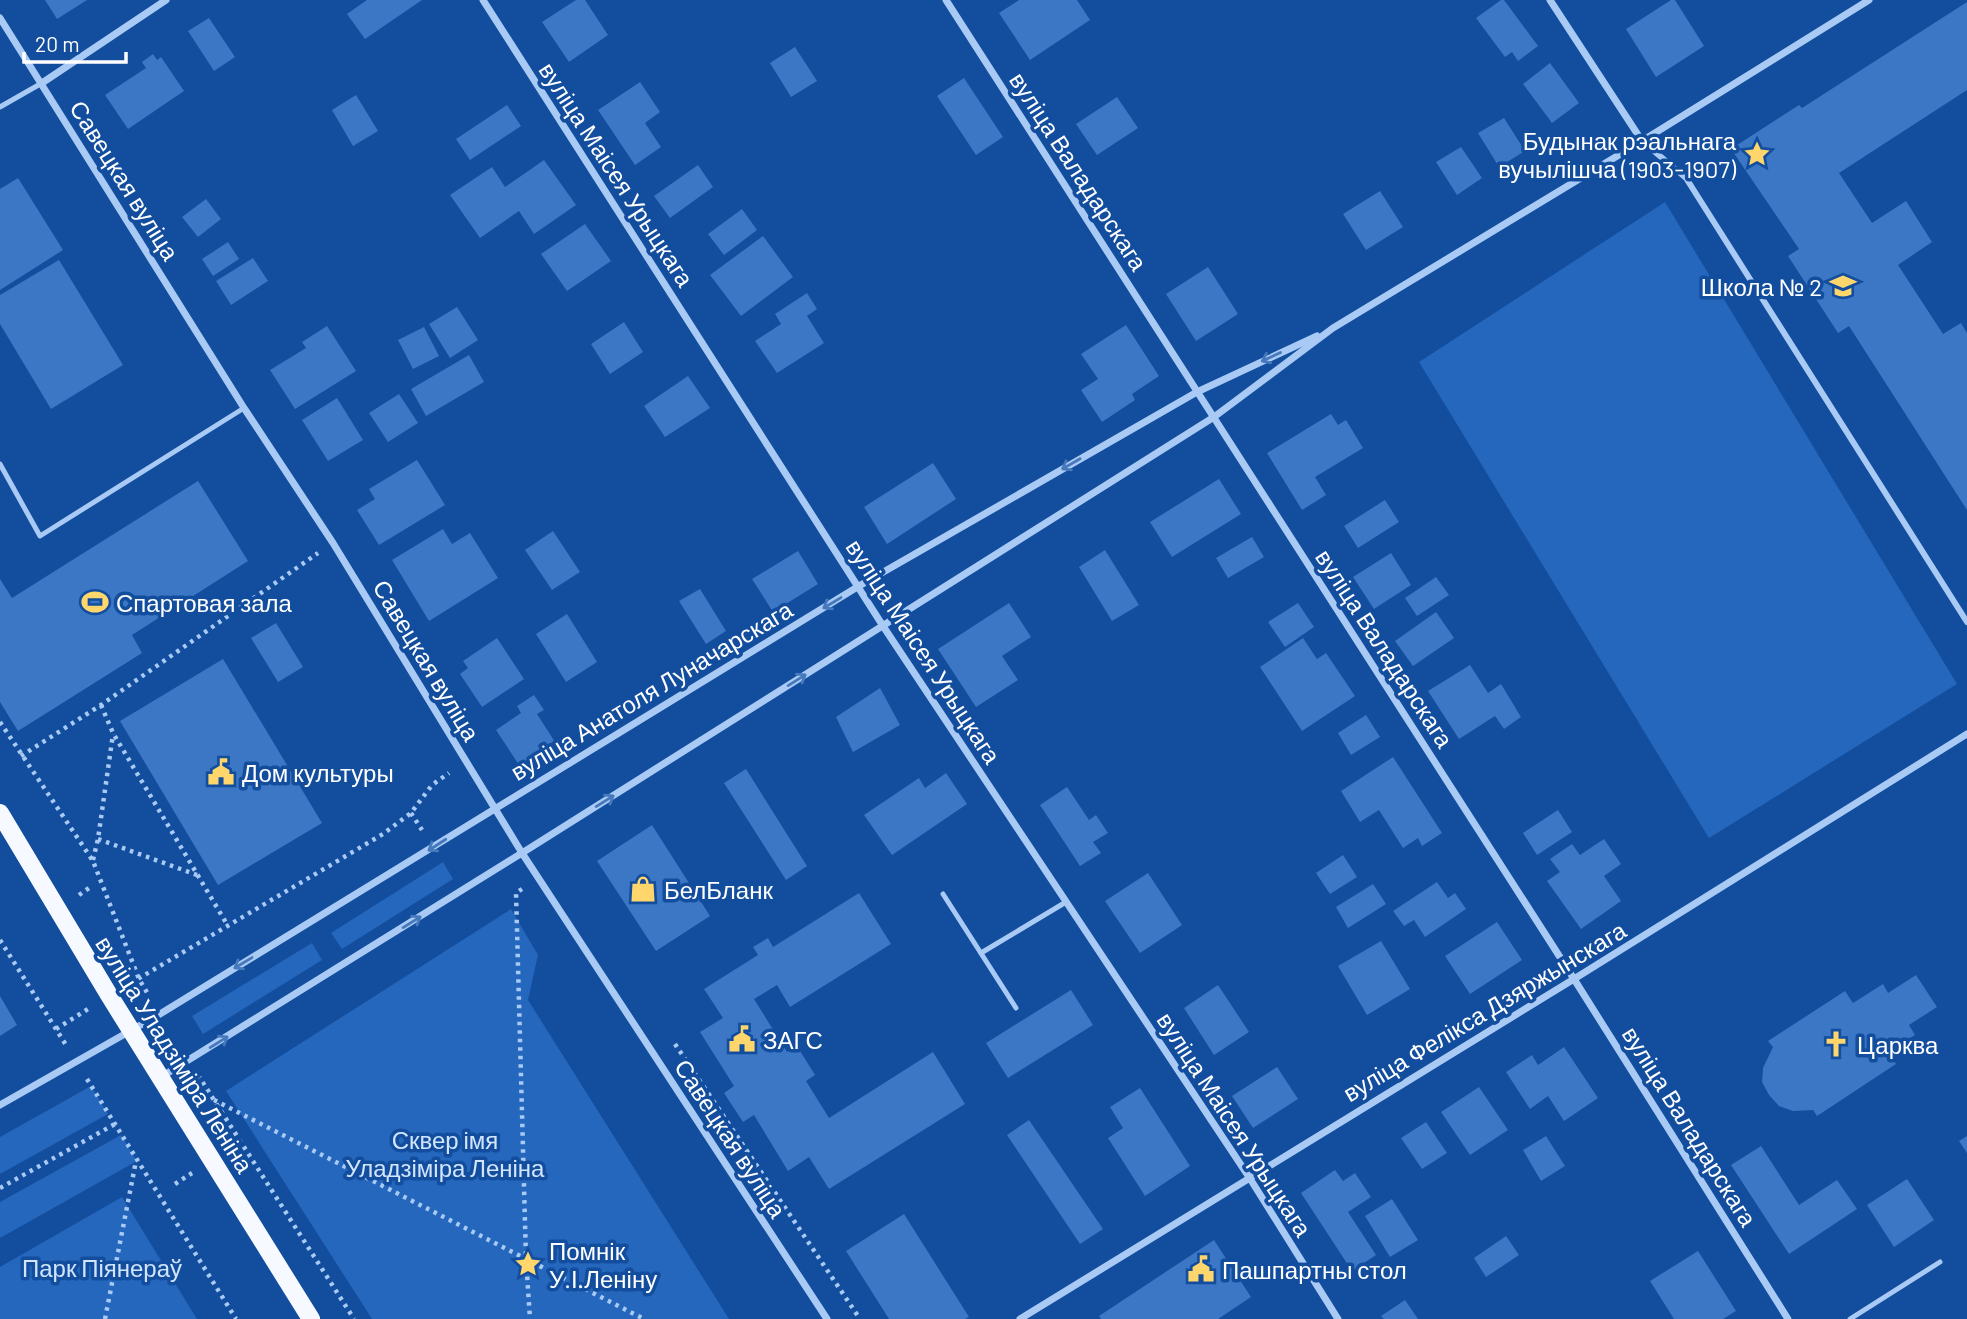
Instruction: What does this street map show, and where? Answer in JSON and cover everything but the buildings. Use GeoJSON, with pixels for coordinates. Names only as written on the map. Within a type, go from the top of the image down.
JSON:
{"type":"FeatureCollection","features":[{"type":"Feature","properties":{"kind":"main road","name":"вуліца Уладзіміра Леніна"},"geometry":{"type":"LineString","coordinates":[[0,813],[130,1030],[311,1319]]}},
{"type":"Feature","properties":{"kind":"street"},"geometry":{"type":"LineString","coordinates":[[42,83],[166,0]]}},
{"type":"Feature","properties":{"kind":"street","name":"вуліца Маісея Урыцкага"},"geometry":{"type":"LineString","coordinates":[[483,0],[883,626],[1249,1177],[1338,1319]]}},
{"type":"Feature","properties":{"kind":"street","name":"вуліца Валадарскага"},"geometry":{"type":"LineString","coordinates":[[946,0],[1574,979],[1788,1319]]}},
{"type":"Feature","properties":{"kind":"street"},"geometry":{"type":"LineString","coordinates":[[1550,0],[1642,141],[1686,178],[1967,622]]}},
{"type":"Feature","properties":{"kind":"street","name":"вуліца Анатоля Луначарскага"},"geometry":{"type":"LineString","coordinates":[[160,1077],[522,853],[1214,417],[1333,328],[1868,0]]}},
{"type":"Feature","properties":{"kind":"street","name":"Савецкая вуліца"},"geometry":{"type":"LineString","coordinates":[[0,18],[244,408],[333,543],[522,853],[827,1319]]}},
{"type":"Feature","properties":{"kind":"street","name":"вуліца Анатоля Луначарскага"},"geometry":{"type":"LineString","coordinates":[[0,1105],[77,1063],[435,848],[494,808],[859,586],[1197,392],[1333,328]]}},
{"type":"Feature","properties":{"kind":"street","name":"вуліца Фелікса Дзяржынскага"},"geometry":{"type":"LineString","coordinates":[[1020,1319],[1967,734]]}},
{"type":"Feature","properties":{"kind":"lane"},"geometry":{"type":"LineString","coordinates":[[0,107],[42,83]]}},
{"type":"Feature","properties":{"kind":"lane"},"geometry":{"type":"LineString","coordinates":[[0,464],[40,536],[244,408]]}},
{"type":"Feature","properties":{"kind":"lane"},"geometry":{"type":"LineString","coordinates":[[943,894],[1016,1008]]}},
{"type":"Feature","properties":{"kind":"lane"},"geometry":{"type":"LineString","coordinates":[[981,953],[1066,902]]}},
{"type":"Feature","properties":{"kind":"lane"},"geometry":{"type":"LineString","coordinates":[[1850,1319],[1940,1262]]}},
{"type":"Feature","properties":{"kind":"path"},"geometry":{"type":"LineString","coordinates":[[21,756],[101,705],[333,543]]}},
{"type":"Feature","properties":{"kind":"path"},"geometry":{"type":"LineString","coordinates":[[101,705],[113,733],[228,926]]}},
{"type":"Feature","properties":{"kind":"path"},"geometry":{"type":"LineString","coordinates":[[93,861],[113,733]]}},
{"type":"Feature","properties":{"kind":"path"},"geometry":{"type":"LineString","coordinates":[[56,1029],[383,834],[411,813],[432,785]]}},
{"type":"Feature","properties":{"kind":"path"},"geometry":{"type":"LineString","coordinates":[[98,839],[198,876]]}},
{"type":"Feature","properties":{"kind":"path"},"geometry":{"type":"LineString","coordinates":[[516,893],[530,1319]]}},
{"type":"Feature","properties":{"kind":"path"},"geometry":{"type":"LineString","coordinates":[[0,940],[236,1319]]}},
{"type":"Feature","properties":{"kind":"path"},"geometry":{"type":"LineString","coordinates":[[673,1041],[860,1319]]}},
{"type":"Feature","properties":{"kind":"path"},"geometry":{"type":"LineString","coordinates":[[213,1100],[644,1319]]}},
{"type":"Feature","properties":{"kind":"path"},"geometry":{"type":"LineString","coordinates":[[0,1188],[115,1124]]}},
{"type":"Feature","properties":{"kind":"path"},"geometry":{"type":"LineString","coordinates":[[105,1319],[137,1161]]}},
{"type":"Feature","properties":{"kind":"green space"},"geometry":{"type":"Polygon","coordinates":[[[1665,202],[1957,684],[1709,838],[1419,362],[1665,202]]]}},
{"type":"Feature","properties":{"kind":"green space"},"geometry":{"type":"Polygon","coordinates":[[[443,862],[453,879],[342,949],[331,933],[443,862]]]}},
{"type":"Feature","properties":{"kind":"green space","name":"Сквер імя Уладзіміра Леніна"},"geometry":{"type":"Polygon","coordinates":[[[511,909],[538,955],[528,1000],[729,1319],[372,1319],[226,1091],[511,909]]]}},
{"type":"Feature","properties":{"kind":"green space"},"geometry":{"type":"Polygon","coordinates":[[[312,943],[322,960],[203,1034],[192,1016],[312,943]]]}},
{"type":"Feature","properties":{"kind":"green space"},"geometry":{"type":"Polygon","coordinates":[[[91,1086],[108,1114],[0,1174],[0,1137],[91,1086]]]}},
{"type":"Feature","properties":{"kind":"green space"},"geometry":{"type":"Polygon","coordinates":[[[121,1135],[137,1161],[0,1238],[0,1202],[121,1135]]]}},
{"type":"Feature","properties":{"kind":"green space","name":"Парк Піянераў"},"geometry":{"type":"Polygon","coordinates":[[[122,1197],[197,1319],[0,1319],[0,1267],[122,1197]]]}},
{"type":"Feature","properties":{"kind":"place","name":"Будынак рэальнага вучылішча (1903-1907)"},"geometry":{"type":"Point","coordinates":[1757,154]}},
{"type":"Feature","properties":{"kind":"place","name":"Школа № 2"},"geometry":{"type":"Point","coordinates":[1843,286]}},
{"type":"Feature","properties":{"kind":"place","name":"Спартовая зала"},"geometry":{"type":"Point","coordinates":[95,602]}},
{"type":"Feature","properties":{"kind":"place","name":"Дом культуры"},"geometry":{"type":"Point","coordinates":[221,772]}},
{"type":"Feature","properties":{"kind":"place","name":"БелБланк"},"geometry":{"type":"Point","coordinates":[643,889]}},
{"type":"Feature","properties":{"kind":"place","name":"ЗАГС"},"geometry":{"type":"Point","coordinates":[742,1039]}},
{"type":"Feature","properties":{"kind":"place","name":"Царква"},"geometry":{"type":"Point","coordinates":[1836,1044]}},
{"type":"Feature","properties":{"kind":"place","name":"Помнік У.І.Леніну"},"geometry":{"type":"Point","coordinates":[528,1264]}},
{"type":"Feature","properties":{"kind":"place","name":"Пашпартны стол"},"geometry":{"type":"Point","coordinates":[1201,1269]}}]}
